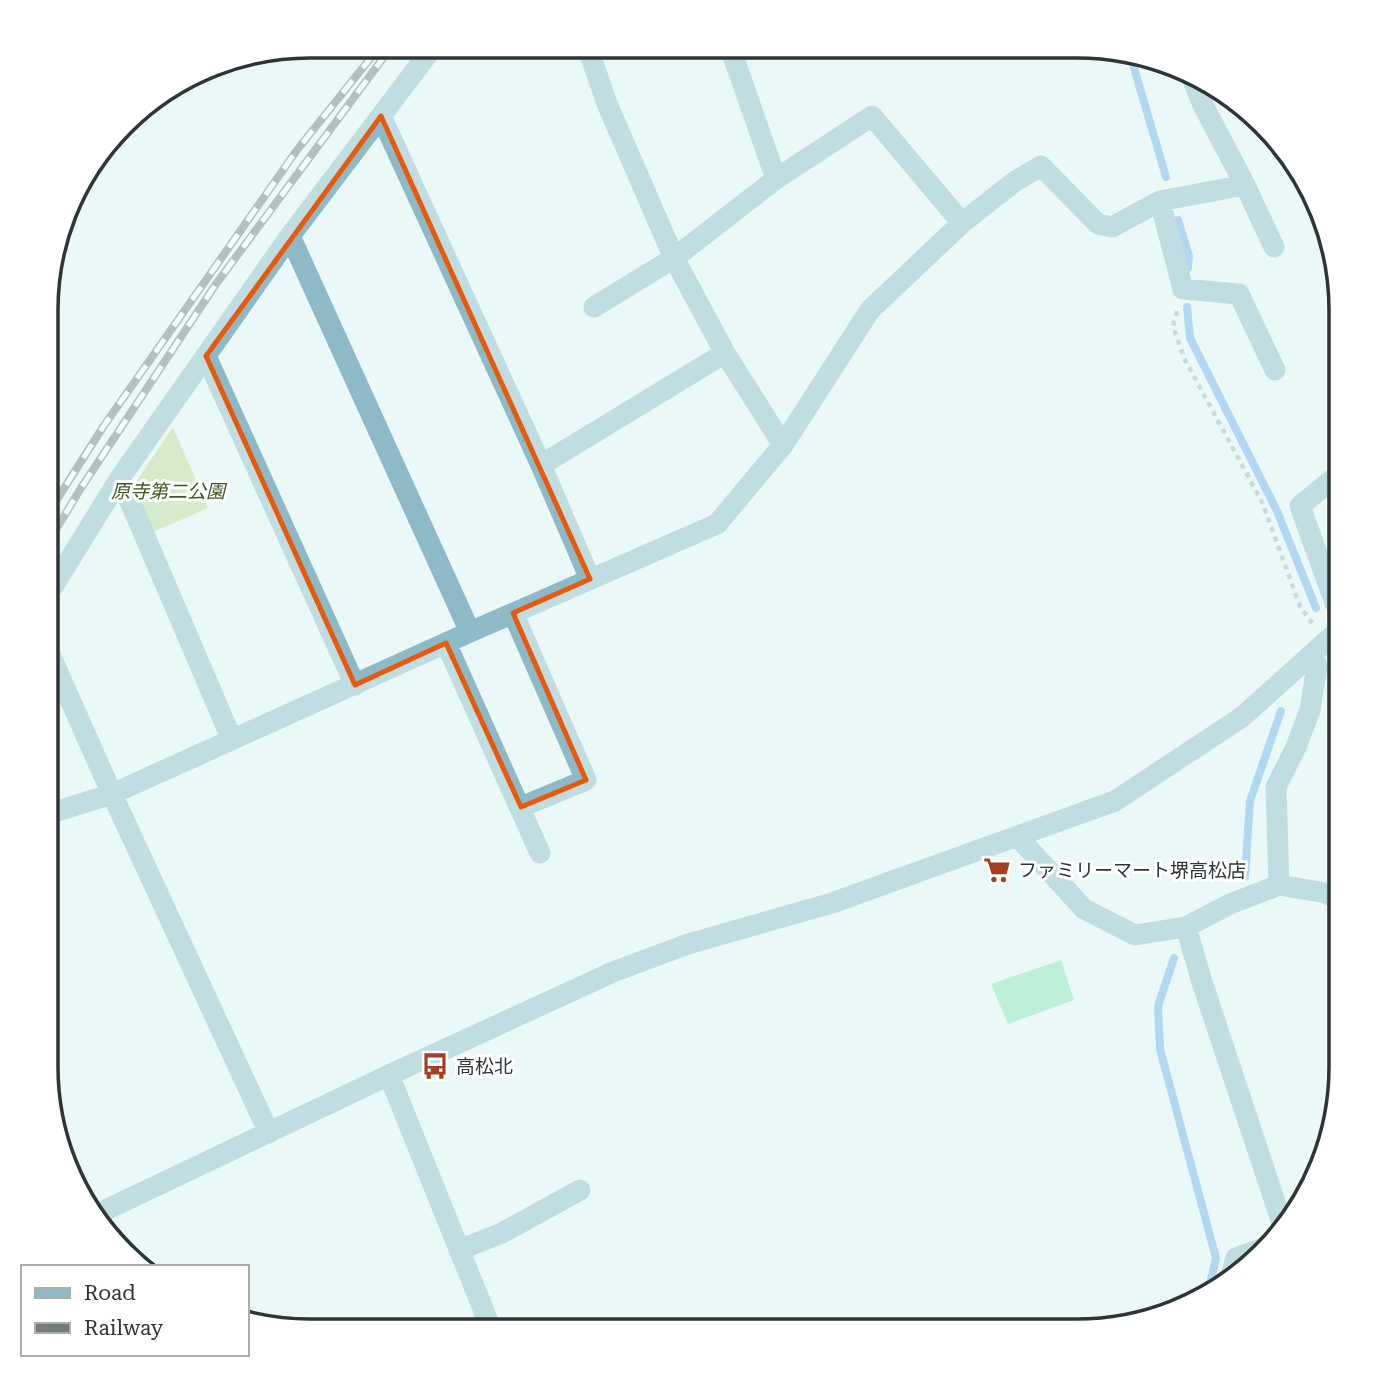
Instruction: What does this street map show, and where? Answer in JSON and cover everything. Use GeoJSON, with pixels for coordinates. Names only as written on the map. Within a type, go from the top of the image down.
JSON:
{"type":"FeatureCollection","features":[{"type":"Feature","properties":{"kind":"street"},"geometry":{"type":"LineString","coordinates":[[58,578],[120,478],[290,236],[425,58]]}},
{"type":"Feature","properties":{"kind":"street"},"geometry":{"type":"LineString","coordinates":[[591,58],[608,106],[674,258],[725,353],[783,445]]}},
{"type":"Feature","properties":{"kind":"street"},"geometry":{"type":"LineString","coordinates":[[734,58],[776,179]]}},
{"type":"Feature","properties":{"kind":"street"},"geometry":{"type":"LineString","coordinates":[[1196,88],[1274,247]]}},
{"type":"Feature","properties":{"kind":"street"},"geometry":{"type":"LineString","coordinates":[[381,116],[541,465],[590,579]]}},
{"type":"Feature","properties":{"kind":"street"},"geometry":{"type":"LineString","coordinates":[[594,307],[674,258],[776,179],[872,116],[962,223]]}},
{"type":"Feature","properties":{"kind":"street"},"geometry":{"type":"LineString","coordinates":[[58,811],[113,794],[470,632],[717,524],[783,445],[870,310],[962,223],[1014,182],[1041,166],[1098,225],[1112,228],[1160,201],[1245,186]]}},
{"type":"Feature","properties":{"kind":"street"},"geometry":{"type":"LineString","coordinates":[[1160,201],[1183,289],[1239,294],[1275,370]]}},
{"type":"Feature","properties":{"kind":"street"},"geometry":{"type":"LineString","coordinates":[[290,236],[470,632]]}},
{"type":"Feature","properties":{"kind":"street"},"geometry":{"type":"LineString","coordinates":[[541,465],[725,353]]}},
{"type":"Feature","properties":{"kind":"street"},"geometry":{"type":"LineString","coordinates":[[206,356],[355,684]]}},
{"type":"Feature","properties":{"kind":"street"},"geometry":{"type":"LineString","coordinates":[[120,478],[232,740]]}},
{"type":"Feature","properties":{"kind":"street"},"geometry":{"type":"LineString","coordinates":[[1329,482],[1300,506],[1329,586]]}},
{"type":"Feature","properties":{"kind":"street"},"geometry":{"type":"LineString","coordinates":[[513,613],[586,779],[521,807]]}},
{"type":"Feature","properties":{"kind":"street"},"geometry":{"type":"LineString","coordinates":[[103,1211],[613,972],[688,944],[832,903],[1115,801],[1242,717],[1326,642]]}},
{"type":"Feature","properties":{"kind":"street"},"geometry":{"type":"LineString","coordinates":[[1279,885],[1276,788],[1310,710],[1317,666],[1326,642]]}},
{"type":"Feature","properties":{"kind":"street"},"geometry":{"type":"LineString","coordinates":[[446,643],[540,853]]}},
{"type":"Feature","properties":{"kind":"street"},"geometry":{"type":"LineString","coordinates":[[58,672],[269,1133]]}},
{"type":"Feature","properties":{"kind":"street"},"geometry":{"type":"LineString","coordinates":[[1018,837],[1084,909],[1135,935],[1186,927],[1230,904],[1279,885],[1329,894]]}},
{"type":"Feature","properties":{"kind":"street"},"geometry":{"type":"LineString","coordinates":[[1186,927],[1280,1217]]}},
{"type":"Feature","properties":{"kind":"street"},"geometry":{"type":"LineString","coordinates":[[389,1075],[487,1319]]}},
{"type":"Feature","properties":{"kind":"street"},"geometry":{"type":"LineString","coordinates":[[459,1250],[502,1233],[580,1189]]}},
{"type":"Feature","properties":{"kind":"path"},"geometry":{"type":"LineString","coordinates":[[1183,289],[1173,326],[1184,358],[1262,502],[1300,606],[1326,642]]}},
{"type":"Feature","properties":{"kind":"highlighted area"},"geometry":{"type":"Polygon","coordinates":[[[381,116],[590,579],[513,613],[586,780],[521,807],[446,643],[355,685],[206,356],[381,116]]]}},
{"type":"Feature","properties":{"kind":"green space","name":"原寺第二公園"},"geometry":{"type":"Polygon","coordinates":[[[173,427],[208,508],[151,533],[136,496],[136,482],[173,427]]]}},
{"type":"Feature","properties":{"kind":"building"},"geometry":{"type":"Polygon","coordinates":[[[1061,960],[1074,1000],[1008,1024],[991,984],[1061,960]]]}},
{"type":"Feature","properties":{"kind":"waterway"},"geometry":{"type":"LineString","coordinates":[[1133,64],[1166,177]]}},
{"type":"Feature","properties":{"kind":"waterway"},"geometry":{"type":"LineString","coordinates":[[1178,220],[1189,256],[1188,268]]}},
{"type":"Feature","properties":{"kind":"waterway"},"geometry":{"type":"LineString","coordinates":[[1187,307],[1190,338],[1277,511],[1316,608]]}},
{"type":"Feature","properties":{"kind":"waterway"},"geometry":{"type":"LineString","coordinates":[[1245,877],[1250,801],[1281,711]]}},
{"type":"Feature","properties":{"kind":"waterway"},"geometry":{"type":"LineString","coordinates":[[1174,958],[1158,1006],[1160,1049],[1216,1258],[1211,1281]]}},
{"type":"Feature","properties":{"kind":"railway"},"geometry":{"type":"LineString","coordinates":[[58,498],[103,427],[297,150],[371,58]]}},
{"type":"Feature","properties":{"kind":"railway"},"geometry":{"type":"LineString","coordinates":[[58,526],[216,284],[383,58]]}},
{"type":"Feature","properties":{"kind":"place","name":"ファミリーマート堺高松店"},"geometry":{"type":"Point","coordinates":[997,870]}},
{"type":"Feature","properties":{"kind":"place","name":"高松北"},"geometry":{"type":"Point","coordinates":[435,1066]}}]}
